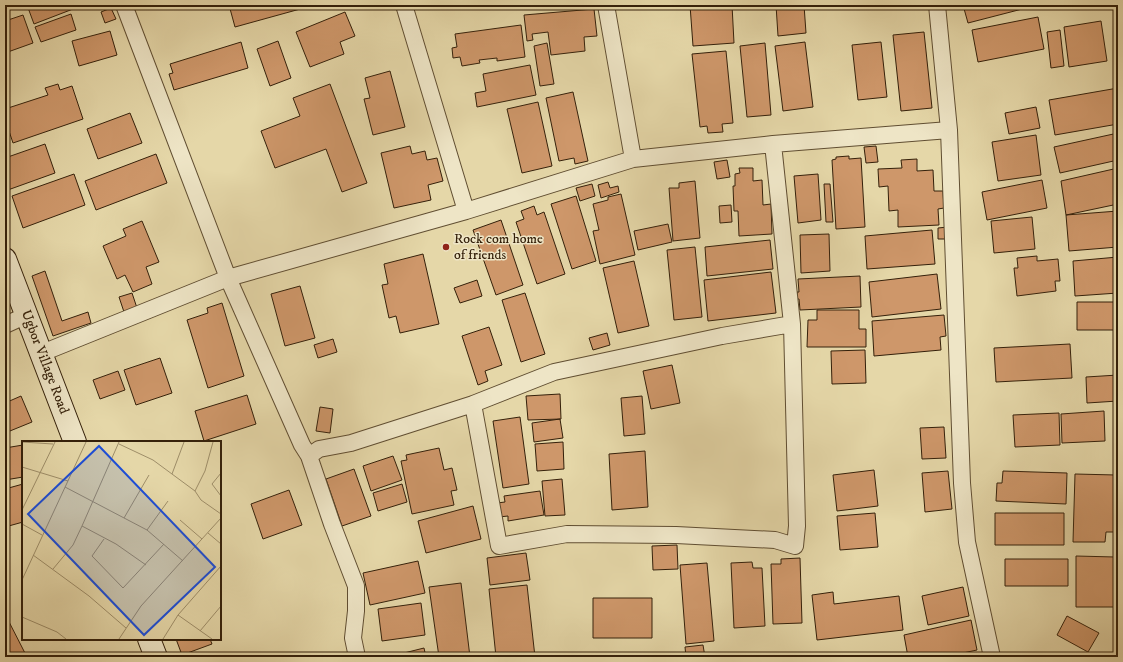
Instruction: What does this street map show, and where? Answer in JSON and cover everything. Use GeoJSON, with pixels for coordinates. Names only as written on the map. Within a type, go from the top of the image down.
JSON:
{"type":"FeatureCollection","features":[{"type":"Feature","properties":{"kind":"street"},"geometry":{"type":"LineString","coordinates":[[124,5],[228,278],[308,456],[356,586],[356,611],[353,638],[357,657]]}},
{"type":"Feature","properties":{"kind":"street"},"geometry":{"type":"LineString","coordinates":[[404,5],[466,211]]}},
{"type":"Feature","properties":{"kind":"street"},"geometry":{"type":"LineString","coordinates":[[606,5],[632,159]]}},
{"type":"Feature","properties":{"kind":"street"},"geometry":{"type":"LineString","coordinates":[[937,5],[949,130],[962,483],[967,542],[992,657]]}},
{"type":"Feature","properties":{"kind":"street"},"geometry":{"type":"LineString","coordinates":[[42,353],[228,278],[466,211],[632,159],[773,144],[949,130]]}},
{"type":"Feature","properties":{"kind":"street"},"geometry":{"type":"LineString","coordinates":[[473,404],[499,546],[567,534],[775,540],[795,546],[797,526],[792,324],[773,144]]}},
{"type":"Feature","properties":{"kind":"street","name":"Ugbor Village Road"},"geometry":{"type":"LineString","coordinates":[[5,259],[76,441]]}},
{"type":"Feature","properties":{"kind":"street"},"geometry":{"type":"LineString","coordinates":[[5,325],[27,315]]}},
{"type":"Feature","properties":{"kind":"street"},"geometry":{"type":"LineString","coordinates":[[308,456],[319,449],[351,443],[473,404],[554,372],[722,336],[792,324]]}},
{"type":"Feature","properties":{"kind":"street"},"geometry":{"type":"LineString","coordinates":[[149,640],[156,657]]}},
{"type":"Feature","properties":{"kind":"building"},"geometry":{"type":"Polygon","coordinates":[[[27,5],[72,5],[73,9],[34,24],[27,5]]]}},
{"type":"Feature","properties":{"kind":"building"},"geometry":{"type":"Polygon","coordinates":[[[229,5],[311,5],[311,6],[235,27],[229,5]]]}},
{"type":"Feature","properties":{"kind":"building"},"geometry":{"type":"Polygon","coordinates":[[[690,5],[732,5],[734,43],[693,46],[690,5]]]}},
{"type":"Feature","properties":{"kind":"building"},"geometry":{"type":"Polygon","coordinates":[[[776,5],[804,5],[806,33],[778,36],[776,5]]]}},
{"type":"Feature","properties":{"kind":"building"},"geometry":{"type":"Polygon","coordinates":[[[963,5],[1029,5],[1030,7],[968,23],[963,5]]]}},
{"type":"Feature","properties":{"kind":"building"},"geometry":{"type":"Polygon","coordinates":[[[111,8],[116,19],[105,23],[101,12],[111,8]]]}},
{"type":"Feature","properties":{"kind":"building"},"geometry":{"type":"Polygon","coordinates":[[[594,9],[597,36],[584,37],[585,51],[551,55],[548,32],[532,34],[533,40],[527,41],[524,15],[594,9]]]}},
{"type":"Feature","properties":{"kind":"building"},"geometry":{"type":"Polygon","coordinates":[[[345,12],[355,36],[340,42],[344,54],[310,67],[296,32],[345,12]]]}},
{"type":"Feature","properties":{"kind":"building"},"geometry":{"type":"Polygon","coordinates":[[[71,14],[76,30],[41,42],[35,27],[71,14]]]}},
{"type":"Feature","properties":{"kind":"building"},"geometry":{"type":"Polygon","coordinates":[[[23,15],[33,43],[5,53],[5,21],[23,15]]]}},
{"type":"Feature","properties":{"kind":"building"},"geometry":{"type":"Polygon","coordinates":[[[1038,17],[1044,49],[978,62],[972,30],[1038,17]]]}},
{"type":"Feature","properties":{"kind":"building"},"geometry":{"type":"Polygon","coordinates":[[[1101,21],[1107,61],[1069,67],[1064,27],[1101,21]]]}},
{"type":"Feature","properties":{"kind":"building"},"geometry":{"type":"Polygon","coordinates":[[[521,25],[525,57],[497,61],[497,58],[479,60],[480,63],[462,66],[460,57],[453,58],[452,48],[457,47],[455,34],[521,25]]]}},
{"type":"Feature","properties":{"kind":"building"},"geometry":{"type":"Polygon","coordinates":[[[1060,30],[1064,66],[1051,68],[1047,32],[1060,30]]]}},
{"type":"Feature","properties":{"kind":"building"},"geometry":{"type":"Polygon","coordinates":[[[110,31],[117,55],[79,66],[72,41],[110,31]]]}},
{"type":"Feature","properties":{"kind":"building"},"geometry":{"type":"Polygon","coordinates":[[[924,32],[932,108],[901,111],[893,35],[924,32]]]}},
{"type":"Feature","properties":{"kind":"building"},"geometry":{"type":"Polygon","coordinates":[[[278,41],[291,78],[270,86],[257,49],[278,41]]]}},
{"type":"Feature","properties":{"kind":"building"},"geometry":{"type":"Polygon","coordinates":[[[241,42],[248,68],[174,90],[169,74],[173,73],[170,64],[241,42]]]}},
{"type":"Feature","properties":{"kind":"building"},"geometry":{"type":"Polygon","coordinates":[[[805,42],[813,107],[783,111],[775,46],[805,42]]]}},
{"type":"Feature","properties":{"kind":"building"},"geometry":{"type":"Polygon","coordinates":[[[881,42],[887,97],[858,100],[852,45],[881,42]]]}},
{"type":"Feature","properties":{"kind":"building"},"geometry":{"type":"Polygon","coordinates":[[[547,43],[554,84],[540,86],[534,46],[547,43]]]}},
{"type":"Feature","properties":{"kind":"building"},"geometry":{"type":"Polygon","coordinates":[[[765,43],[771,115],[747,117],[740,46],[765,43]]]}},
{"type":"Feature","properties":{"kind":"building"},"geometry":{"type":"Polygon","coordinates":[[[726,51],[733,123],[722,124],[723,132],[708,133],[707,126],[700,127],[692,54],[726,51]]]}},
{"type":"Feature","properties":{"kind":"building"},"geometry":{"type":"Polygon","coordinates":[[[530,65],[536,95],[477,107],[475,93],[486,91],[483,74],[530,65]]]}},
{"type":"Feature","properties":{"kind":"building"},"geometry":{"type":"Polygon","coordinates":[[[390,71],[405,127],[373,135],[364,99],[370,98],[365,78],[390,71]]]}},
{"type":"Feature","properties":{"kind":"building"},"geometry":{"type":"Polygon","coordinates":[[[58,84],[60,90],[72,86],[83,119],[13,143],[5,119],[5,109],[48,95],[45,88],[58,84]]]}},
{"type":"Feature","properties":{"kind":"building"},"geometry":{"type":"Polygon","coordinates":[[[330,84],[367,183],[342,192],[326,149],[275,168],[261,131],[300,116],[293,98],[330,84]]]}},
{"type":"Feature","properties":{"kind":"building"},"geometry":{"type":"Polygon","coordinates":[[[1118,88],[1118,124],[1055,135],[1049,100],[1118,88]]]}},
{"type":"Feature","properties":{"kind":"building"},"geometry":{"type":"Polygon","coordinates":[[[573,92],[588,161],[575,164],[574,158],[559,161],[546,98],[573,92]]]}},
{"type":"Feature","properties":{"kind":"building"},"geometry":{"type":"Polygon","coordinates":[[[538,102],[552,166],[522,173],[507,109],[538,102]]]}},
{"type":"Feature","properties":{"kind":"building"},"geometry":{"type":"Polygon","coordinates":[[[1036,107],[1040,128],[1009,134],[1005,113],[1036,107]]]}},
{"type":"Feature","properties":{"kind":"building"},"geometry":{"type":"Polygon","coordinates":[[[130,113],[142,143],[98,159],[87,129],[130,113]]]}},
{"type":"Feature","properties":{"kind":"building"},"geometry":{"type":"Polygon","coordinates":[[[1118,133],[1118,160],[1060,173],[1054,147],[1118,133]]]}},
{"type":"Feature","properties":{"kind":"building"},"geometry":{"type":"Polygon","coordinates":[[[1036,135],[1041,175],[998,181],[992,142],[1036,135]]]}},
{"type":"Feature","properties":{"kind":"building"},"geometry":{"type":"Polygon","coordinates":[[[45,144],[55,173],[5,191],[5,158],[45,144]]]}},
{"type":"Feature","properties":{"kind":"building"},"geometry":{"type":"Polygon","coordinates":[[[410,146],[412,154],[425,151],[427,160],[437,158],[443,181],[428,185],[431,200],[394,208],[381,153],[410,146]]]}},
{"type":"Feature","properties":{"kind":"building"},"geometry":{"type":"Polygon","coordinates":[[[876,146],[878,162],[866,163],[864,147],[876,146]]]}},
{"type":"Feature","properties":{"kind":"building"},"geometry":{"type":"Polygon","coordinates":[[[156,154],[167,183],[96,210],[85,181],[156,154]]]}},
{"type":"Feature","properties":{"kind":"building"},"geometry":{"type":"Polygon","coordinates":[[[849,156],[849,159],[861,158],[865,227],[836,229],[832,160],[836,159],[836,157],[849,156]]]}},
{"type":"Feature","properties":{"kind":"building"},"geometry":{"type":"Polygon","coordinates":[[[917,159],[917,171],[933,170],[934,191],[943,191],[944,208],[938,209],[939,225],[898,227],[898,210],[889,211],[888,186],[879,187],[878,169],[902,168],[901,160],[917,159]]]}},
{"type":"Feature","properties":{"kind":"building"},"geometry":{"type":"Polygon","coordinates":[[[727,160],[730,177],[717,179],[714,162],[727,160]]]}},
{"type":"Feature","properties":{"kind":"building"},"geometry":{"type":"Polygon","coordinates":[[[739,168],[753,168],[753,181],[762,180],[763,205],[771,204],[772,234],[739,236],[738,211],[734,211],[733,186],[735,186],[735,174],[740,173],[739,168]]]}},
{"type":"Feature","properties":{"kind":"building"},"geometry":{"type":"Polygon","coordinates":[[[1118,168],[1118,204],[1066,215],[1061,181],[1118,168]]]}},
{"type":"Feature","properties":{"kind":"building"},"geometry":{"type":"Polygon","coordinates":[[[74,174],[85,205],[23,228],[12,196],[74,174]]]}},
{"type":"Feature","properties":{"kind":"building"},"geometry":{"type":"Polygon","coordinates":[[[818,174],[821,220],[798,223],[794,176],[818,174]]]}},
{"type":"Feature","properties":{"kind":"building"},"geometry":{"type":"Polygon","coordinates":[[[1042,180],[1047,208],[987,220],[982,192],[1042,180]]]}},
{"type":"Feature","properties":{"kind":"building"},"geometry":{"type":"Polygon","coordinates":[[[695,181],[700,238],[673,241],[669,188],[679,188],[679,183],[695,181]]]}},
{"type":"Feature","properties":{"kind":"building"},"geometry":{"type":"Polygon","coordinates":[[[608,182],[610,188],[618,186],[619,192],[601,198],[598,185],[608,182]]]}},
{"type":"Feature","properties":{"kind":"building"},"geometry":{"type":"Polygon","coordinates":[[[592,184],[595,196],[580,201],[576,188],[592,184]]]}},
{"type":"Feature","properties":{"kind":"building"},"geometry":{"type":"Polygon","coordinates":[[[824,184],[830,184],[833,222],[826,222],[824,184]]]}},
{"type":"Feature","properties":{"kind":"building"},"geometry":{"type":"Polygon","coordinates":[[[621,194],[635,255],[600,264],[593,231],[599,230],[593,204],[608,200],[608,197],[621,194]]]}},
{"type":"Feature","properties":{"kind":"building"},"geometry":{"type":"Polygon","coordinates":[[[576,196],[596,261],[572,269],[551,204],[576,196]]]}},
{"type":"Feature","properties":{"kind":"building"},"geometry":{"type":"Polygon","coordinates":[[[731,205],[732,222],[720,223],[719,206],[731,205]]]}},
{"type":"Feature","properties":{"kind":"building"},"geometry":{"type":"Polygon","coordinates":[[[534,206],[537,215],[544,212],[565,274],[537,284],[516,222],[524,219],[521,211],[534,206]]]}},
{"type":"Feature","properties":{"kind":"building"},"geometry":{"type":"Polygon","coordinates":[[[1118,211],[1118,247],[1069,251],[1066,215],[1118,211]]]}},
{"type":"Feature","properties":{"kind":"building"},"geometry":{"type":"Polygon","coordinates":[[[1032,217],[1035,249],[994,253],[991,221],[1032,217]]]}},
{"type":"Feature","properties":{"kind":"building"},"geometry":{"type":"Polygon","coordinates":[[[501,220],[523,285],[496,295],[473,230],[501,220]]]}},
{"type":"Feature","properties":{"kind":"building"},"geometry":{"type":"Polygon","coordinates":[[[142,221],[159,262],[146,267],[152,284],[133,292],[125,275],[117,279],[103,246],[126,236],[123,229],[142,221]]]}},
{"type":"Feature","properties":{"kind":"building"},"geometry":{"type":"Polygon","coordinates":[[[668,224],[672,242],[638,250],[634,231],[668,224]]]}},
{"type":"Feature","properties":{"kind":"building"},"geometry":{"type":"Polygon","coordinates":[[[948,227],[949,239],[938,239],[938,228],[948,227]]]}},
{"type":"Feature","properties":{"kind":"building"},"geometry":{"type":"Polygon","coordinates":[[[932,230],[935,264],[867,269],[865,236],[932,230]]]}},
{"type":"Feature","properties":{"kind":"building"},"geometry":{"type":"Polygon","coordinates":[[[829,234],[830,271],[801,273],[800,235],[829,234]]]}},
{"type":"Feature","properties":{"kind":"building"},"geometry":{"type":"Polygon","coordinates":[[[770,240],[773,269],[707,276],[705,247],[770,240]]]}},
{"type":"Feature","properties":{"kind":"building"},"geometry":{"type":"Polygon","coordinates":[[[695,247],[702,317],[674,320],[667,250],[695,247]]]}},
{"type":"Feature","properties":{"kind":"building"},"geometry":{"type":"Polygon","coordinates":[[[423,254],[439,324],[400,333],[396,316],[389,318],[382,285],[388,284],[384,264],[423,254]]]}},
{"type":"Feature","properties":{"kind":"building"},"geometry":{"type":"Polygon","coordinates":[[[1037,256],[1037,261],[1058,259],[1060,281],[1055,281],[1056,291],[1017,296],[1014,268],[1018,268],[1017,258],[1037,256]]]}},
{"type":"Feature","properties":{"kind":"building"},"geometry":{"type":"Polygon","coordinates":[[[1118,257],[1118,293],[1075,296],[1073,261],[1118,257]]]}},
{"type":"Feature","properties":{"kind":"building"},"geometry":{"type":"Polygon","coordinates":[[[634,261],[649,326],[618,333],[603,268],[634,261]]]}},
{"type":"Feature","properties":{"kind":"building"},"geometry":{"type":"Polygon","coordinates":[[[45,271],[62,321],[88,312],[91,323],[53,336],[32,276],[45,271]]]}},
{"type":"Feature","properties":{"kind":"building"},"geometry":{"type":"Polygon","coordinates":[[[771,272],[776,313],[708,321],[704,280],[771,272]]]}},
{"type":"Feature","properties":{"kind":"building"},"geometry":{"type":"Polygon","coordinates":[[[937,274],[941,309],[872,317],[869,282],[937,274]]]}},
{"type":"Feature","properties":{"kind":"building"},"geometry":{"type":"Polygon","coordinates":[[[860,276],[861,307],[800,310],[799,299],[797,299],[797,292],[799,292],[798,279],[860,276]]]}},
{"type":"Feature","properties":{"kind":"building"},"geometry":{"type":"Polygon","coordinates":[[[477,280],[482,296],[460,303],[454,288],[477,280]]]}},
{"type":"Feature","properties":{"kind":"building"},"geometry":{"type":"Polygon","coordinates":[[[300,286],[315,338],[285,346],[271,294],[300,286]]]}},
{"type":"Feature","properties":{"kind":"building"},"geometry":{"type":"Polygon","coordinates":[[[132,293],[137,308],[124,312],[119,297],[132,293]]]}},
{"type":"Feature","properties":{"kind":"building"},"geometry":{"type":"Polygon","coordinates":[[[525,293],[545,354],[521,362],[502,300],[525,293]]]}},
{"type":"Feature","properties":{"kind":"building"},"geometry":{"type":"Polygon","coordinates":[[[1077,302],[1118,302],[1118,330],[1077,330],[1077,302]]]}},
{"type":"Feature","properties":{"kind":"building"},"geometry":{"type":"Polygon","coordinates":[[[222,303],[244,376],[208,388],[187,320],[208,313],[207,308],[222,303]]]}},
{"type":"Feature","properties":{"kind":"building"},"geometry":{"type":"Polygon","coordinates":[[[817,310],[859,310],[859,329],[866,329],[866,347],[807,347],[808,320],[817,320],[817,310]]]}},
{"type":"Feature","properties":{"kind":"building"},"geometry":{"type":"Polygon","coordinates":[[[944,315],[946,336],[940,337],[941,350],[874,356],[872,321],[944,315]]]}},
{"type":"Feature","properties":{"kind":"building"},"geometry":{"type":"Polygon","coordinates":[[[489,327],[502,365],[485,371],[488,381],[478,385],[462,336],[489,327]]]}},
{"type":"Feature","properties":{"kind":"building"},"geometry":{"type":"Polygon","coordinates":[[[607,333],[610,345],[593,350],[589,338],[607,333]]]}},
{"type":"Feature","properties":{"kind":"building"},"geometry":{"type":"Polygon","coordinates":[[[333,339],[337,352],[318,358],[314,345],[333,339]]]}},
{"type":"Feature","properties":{"kind":"building"},"geometry":{"type":"Polygon","coordinates":[[[1070,344],[1072,378],[996,382],[994,348],[1070,344]]]}},
{"type":"Feature","properties":{"kind":"building"},"geometry":{"type":"Polygon","coordinates":[[[865,350],[866,383],[832,384],[831,351],[865,350]]]}},
{"type":"Feature","properties":{"kind":"building"},"geometry":{"type":"Polygon","coordinates":[[[160,358],[172,393],[136,405],[124,370],[160,358]]]}},
{"type":"Feature","properties":{"kind":"building"},"geometry":{"type":"Polygon","coordinates":[[[672,365],[680,403],[651,409],[643,371],[672,365]]]}},
{"type":"Feature","properties":{"kind":"building"},"geometry":{"type":"Polygon","coordinates":[[[118,371],[125,390],[100,399],[93,380],[118,371]]]}},
{"type":"Feature","properties":{"kind":"building"},"geometry":{"type":"Polygon","coordinates":[[[1118,375],[1118,401],[1087,403],[1086,377],[1118,375]]]}},
{"type":"Feature","properties":{"kind":"building"},"geometry":{"type":"Polygon","coordinates":[[[560,394],[561,419],[528,420],[526,396],[560,394]]]}},
{"type":"Feature","properties":{"kind":"building"},"geometry":{"type":"Polygon","coordinates":[[[247,395],[256,424],[204,441],[195,411],[247,395]]]}},
{"type":"Feature","properties":{"kind":"building"},"geometry":{"type":"Polygon","coordinates":[[[21,396],[32,422],[5,433],[5,403],[21,396]]]}},
{"type":"Feature","properties":{"kind":"building"},"geometry":{"type":"Polygon","coordinates":[[[642,396],[645,434],[624,436],[621,398],[642,396]]]}},
{"type":"Feature","properties":{"kind":"building"},"geometry":{"type":"Polygon","coordinates":[[[320,407],[333,409],[330,433],[316,431],[320,407]]]}},
{"type":"Feature","properties":{"kind":"building"},"geometry":{"type":"Polygon","coordinates":[[[1104,411],[1105,441],[1062,443],[1061,414],[1104,411]]]}},
{"type":"Feature","properties":{"kind":"building"},"geometry":{"type":"Polygon","coordinates":[[[1059,413],[1060,445],[1015,447],[1013,415],[1059,413]]]}},
{"type":"Feature","properties":{"kind":"building"},"geometry":{"type":"Polygon","coordinates":[[[520,417],[529,484],[503,488],[493,421],[520,417]]]}},
{"type":"Feature","properties":{"kind":"building"},"geometry":{"type":"Polygon","coordinates":[[[560,419],[563,438],[534,442],[532,423],[560,419]]]}},
{"type":"Feature","properties":{"kind":"building"},"geometry":{"type":"Polygon","coordinates":[[[944,427],[946,458],[922,459],[920,428],[944,427]]]}},
{"type":"Feature","properties":{"kind":"building"},"geometry":{"type":"Polygon","coordinates":[[[563,442],[564,469],[537,471],[535,444],[563,442]]]}},
{"type":"Feature","properties":{"kind":"building"},"geometry":{"type":"Polygon","coordinates":[[[22,445],[22,477],[5,480],[5,448],[22,445]]]}},
{"type":"Feature","properties":{"kind":"building"},"geometry":{"type":"Polygon","coordinates":[[[439,448],[444,470],[452,468],[457,490],[451,491],[454,505],[412,514],[401,461],[407,460],[406,455],[439,448]]]}},
{"type":"Feature","properties":{"kind":"building"},"geometry":{"type":"Polygon","coordinates":[[[645,451],[648,507],[612,510],[609,454],[645,451]]]}},
{"type":"Feature","properties":{"kind":"building"},"geometry":{"type":"Polygon","coordinates":[[[393,456],[402,480],[371,491],[363,466],[393,456]]]}},
{"type":"Feature","properties":{"kind":"building"},"geometry":{"type":"Polygon","coordinates":[[[354,469],[371,516],[342,526],[326,479],[354,469]]]}},
{"type":"Feature","properties":{"kind":"building"},"geometry":{"type":"Polygon","coordinates":[[[874,470],[878,506],[837,511],[833,475],[874,470]]]}},
{"type":"Feature","properties":{"kind":"building"},"geometry":{"type":"Polygon","coordinates":[[[948,471],[952,509],[925,512],[922,473],[948,471]]]}},
{"type":"Feature","properties":{"kind":"building"},"geometry":{"type":"Polygon","coordinates":[[[1003,471],[1067,473],[1066,504],[996,501],[997,483],[1002,483],[1003,471]]]}},
{"type":"Feature","properties":{"kind":"building"},"geometry":{"type":"Polygon","coordinates":[[[1075,474],[1116,475],[1114,532],[1106,532],[1105,542],[1073,542],[1075,474]]]}},
{"type":"Feature","properties":{"kind":"building"},"geometry":{"type":"Polygon","coordinates":[[[562,479],[565,515],[545,516],[542,481],[562,479]]]}},
{"type":"Feature","properties":{"kind":"building"},"geometry":{"type":"Polygon","coordinates":[[[22,484],[22,522],[5,527],[5,489],[22,484]]]}},
{"type":"Feature","properties":{"kind":"building"},"geometry":{"type":"Polygon","coordinates":[[[402,484],[407,502],[378,511],[373,493],[402,484]]]}},
{"type":"Feature","properties":{"kind":"building"},"geometry":{"type":"Polygon","coordinates":[[[289,490],[302,525],[263,539],[251,504],[289,490]]]}},
{"type":"Feature","properties":{"kind":"building"},"geometry":{"type":"Polygon","coordinates":[[[540,491],[544,515],[508,521],[508,516],[499,517],[497,503],[505,502],[504,496],[540,491]]]}},
{"type":"Feature","properties":{"kind":"building"},"geometry":{"type":"Polygon","coordinates":[[[473,506],[481,539],[426,553],[418,521],[473,506]]]}},
{"type":"Feature","properties":{"kind":"building"},"geometry":{"type":"Polygon","coordinates":[[[875,513],[878,547],[840,550],[837,516],[875,513]]]}},
{"type":"Feature","properties":{"kind":"building"},"geometry":{"type":"Polygon","coordinates":[[[995,513],[1064,513],[1064,545],[995,545],[995,513]]]}},
{"type":"Feature","properties":{"kind":"building"},"geometry":{"type":"Polygon","coordinates":[[[677,545],[678,569],[653,570],[652,546],[677,545]]]}},
{"type":"Feature","properties":{"kind":"building"},"geometry":{"type":"Polygon","coordinates":[[[526,553],[530,580],[490,585],[487,558],[526,553]]]}},
{"type":"Feature","properties":{"kind":"building"},"geometry":{"type":"Polygon","coordinates":[[[1076,556],[1115,557],[1115,570],[1118,570],[1118,584],[1114,584],[1114,607],[1076,607],[1076,556]]]}},
{"type":"Feature","properties":{"kind":"building"},"geometry":{"type":"Polygon","coordinates":[[[800,558],[802,623],[773,624],[771,564],[781,564],[781,559],[800,558]]]}},
{"type":"Feature","properties":{"kind":"building"},"geometry":{"type":"Polygon","coordinates":[[[1005,559],[1068,559],[1068,586],[1005,586],[1005,559]]]}},
{"type":"Feature","properties":{"kind":"building"},"geometry":{"type":"Polygon","coordinates":[[[418,561],[425,593],[370,605],[363,573],[418,561]]]}},
{"type":"Feature","properties":{"kind":"building"},"geometry":{"type":"Polygon","coordinates":[[[752,562],[753,568],[762,568],[765,626],[734,628],[731,563],[752,562]]]}},
{"type":"Feature","properties":{"kind":"building"},"geometry":{"type":"Polygon","coordinates":[[[707,563],[714,641],[686,644],[680,565],[707,563]]]}},
{"type":"Feature","properties":{"kind":"building"},"geometry":{"type":"Polygon","coordinates":[[[461,583],[470,657],[439,657],[429,587],[461,583]]]}},
{"type":"Feature","properties":{"kind":"building"},"geometry":{"type":"Polygon","coordinates":[[[527,585],[535,657],[496,657],[489,589],[527,585]]]}},
{"type":"Feature","properties":{"kind":"building"},"geometry":{"type":"Polygon","coordinates":[[[963,587],[969,616],[928,625],[922,596],[963,587]]]}},
{"type":"Feature","properties":{"kind":"building"},"geometry":{"type":"Polygon","coordinates":[[[833,592],[834,604],[899,596],[903,630],[817,640],[812,595],[833,592]]]}},
{"type":"Feature","properties":{"kind":"building"},"geometry":{"type":"Polygon","coordinates":[[[593,598],[652,598],[652,638],[593,638],[593,598]]]}},
{"type":"Feature","properties":{"kind":"building"},"geometry":{"type":"Polygon","coordinates":[[[421,603],[425,635],[382,641],[378,609],[421,603]]]}},
{"type":"Feature","properties":{"kind":"building"},"geometry":{"type":"Polygon","coordinates":[[[6,616],[27,657],[5,657],[6,616]]]}},
{"type":"Feature","properties":{"kind":"building"},"geometry":{"type":"Polygon","coordinates":[[[1067,616],[1099,633],[1088,652],[1057,635],[1067,616]]]}},
{"type":"Feature","properties":{"kind":"building"},"geometry":{"type":"Polygon","coordinates":[[[971,620],[977,650],[944,657],[908,657],[904,635],[971,620]]]}},
{"type":"Feature","properties":{"kind":"building"},"geometry":{"type":"Polygon","coordinates":[[[176,640],[210,640],[212,644],[182,655],[176,640]]]}},
{"type":"Feature","properties":{"kind":"building"},"geometry":{"type":"Polygon","coordinates":[[[703,645],[705,657],[686,657],[685,647],[703,645]]]}},
{"type":"Feature","properties":{"kind":"building"},"geometry":{"type":"Polygon","coordinates":[[[424,648],[426,657],[388,657],[424,648]]]}},
{"type":"Feature","properties":{"kind":"place","name":"Rock com home of friends"},"geometry":{"type":"Point","coordinates":[446,247]}}]}
